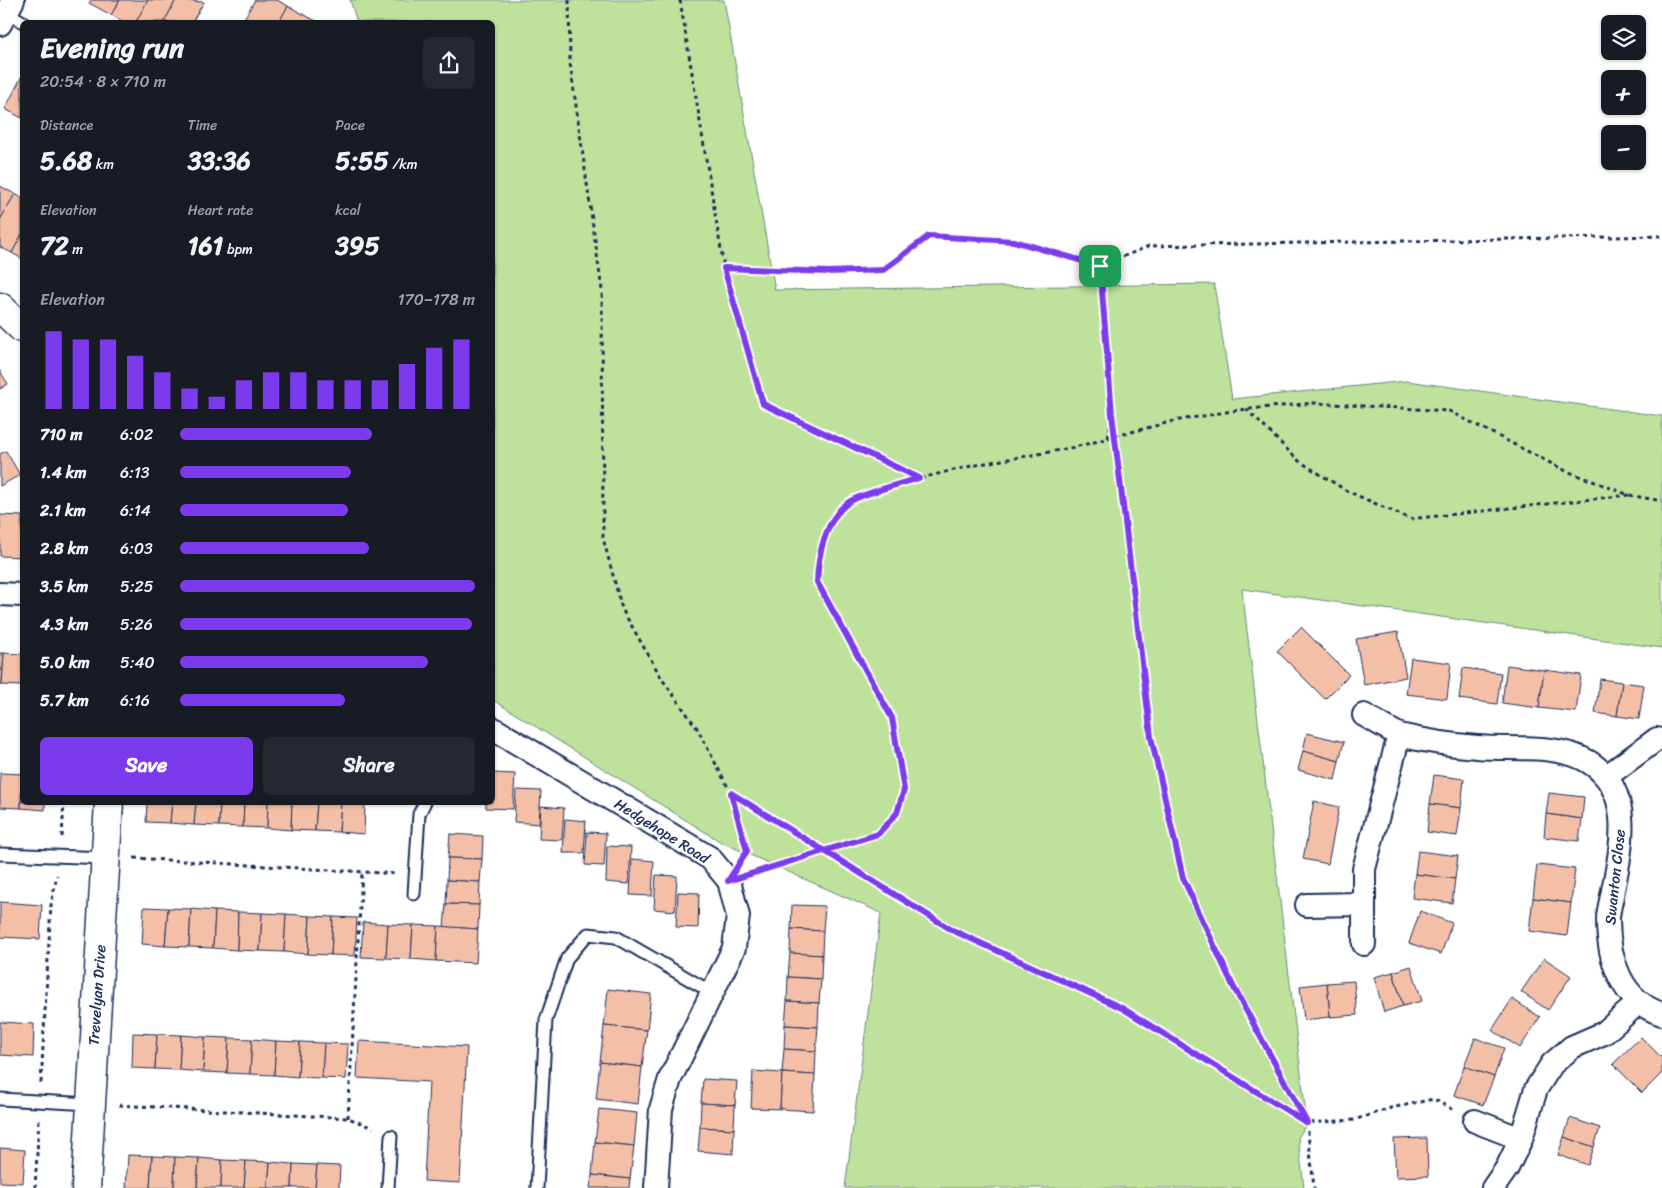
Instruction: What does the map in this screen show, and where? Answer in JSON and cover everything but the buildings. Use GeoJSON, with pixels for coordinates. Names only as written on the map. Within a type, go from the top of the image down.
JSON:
{"type":"FeatureCollection","features":[{"type":"Feature","properties":{"kind":"street"},"geometry":{"type":"LineString","coordinates":[[0,307],[20,326]]}},
{"type":"Feature","properties":{"kind":"street"},"geometry":{"type":"LineString","coordinates":[[0,594],[20,595]]}},
{"type":"Feature","properties":{"kind":"street","name":"Swanton Close"},"geometry":{"type":"LineString","coordinates":[[1364,715],[1399,735],[1432,742],[1569,753],[1589,762],[1607,776],[1619,800],[1622,818],[1621,851],[1608,918],[1612,956],[1623,986],[1638,1003],[1662,1014]]}},
{"type":"Feature","properties":{"kind":"street","name":"Hedgehope Road"},"geometry":{"type":"LineString","coordinates":[[495,730],[710,858],[728,881],[738,916],[734,948],[670,1079],[661,1109],[656,1188]]}},
{"type":"Feature","properties":{"kind":"street"},"geometry":{"type":"LineString","coordinates":[[1364,944],[1362,904],[1368,844],[1399,735]]}},
{"type":"Feature","properties":{"kind":"street"},"geometry":{"type":"LineString","coordinates":[[1607,776],[1657,739]]}},
{"type":"Feature","properties":{"kind":"street","name":"Trevelyan Drive"},"geometry":{"type":"LineString","coordinates":[[86,1188],[109,805]]}},
{"type":"Feature","properties":{"kind":"street"},"geometry":{"type":"LineString","coordinates":[[1307,906],[1362,904]]}},
{"type":"Feature","properties":{"kind":"street"},"geometry":{"type":"LineString","coordinates":[[1493,1188],[1507,1168],[1521,1139],[1536,1089],[1552,1064],[1572,1048],[1604,1033],[1638,1003]]}},
{"type":"Feature","properties":{"kind":"street"},"geometry":{"type":"LineString","coordinates":[[1475,1121],[1521,1139]]}},
{"type":"Feature","properties":{"kind":"lane"},"geometry":{"type":"LineString","coordinates":[[414,894],[419,814],[424,805]]}},
{"type":"Feature","properties":{"kind":"lane"},"geometry":{"type":"LineString","coordinates":[[0,854],[106,857]]}},
{"type":"Feature","properties":{"kind":"lane"},"geometry":{"type":"LineString","coordinates":[[537,1188],[546,1020],[567,958],[588,934],[616,937],[711,992]]}},
{"type":"Feature","properties":{"kind":"lane"},"geometry":{"type":"LineString","coordinates":[[0,1099],[91,1104]]}},
{"type":"Feature","properties":{"kind":"lane"},"geometry":{"type":"LineString","coordinates":[[388,1188],[391,1136]]}},
{"type":"Feature","properties":{"kind":"path"},"geometry":{"type":"LineString","coordinates":[[569,0],[570,63],[602,290],[603,538],[622,609],[662,679],[697,728],[731,793],[747,851],[728,881]]}},
{"type":"Feature","properties":{"kind":"path"},"geometry":{"type":"LineString","coordinates":[[680,0],[724,268],[763,404],[919,478]]}},
{"type":"Feature","properties":{"kind":"path"},"geometry":{"type":"LineString","coordinates":[[724,268],[829,272],[883,270],[929,236],[1014,241],[1100,266],[1149,246],[1662,236]]}},
{"type":"Feature","properties":{"kind":"path"},"geometry":{"type":"LineString","coordinates":[[1100,266],[1112,414],[1151,737],[1183,878],[1233,986],[1307,1123],[1314,1188]]}},
{"type":"Feature","properties":{"kind":"path"},"geometry":{"type":"LineString","coordinates":[[728,881],[878,834],[897,813],[904,790],[892,718],[817,582],[818,559],[825,536],[836,517],[850,502],[919,478],[989,462],[1085,446],[1115,436],[1174,421],[1246,409],[1315,403],[1449,411],[1564,470],[1629,495],[1662,501]]}},
{"type":"Feature","properties":{"kind":"path"},"geometry":{"type":"LineString","coordinates":[[1246,409],[1299,461],[1347,490],[1410,519],[1629,495]]}},
{"type":"Feature","properties":{"kind":"path"},"geometry":{"type":"LineString","coordinates":[[1108,438],[1112,414]]}},
{"type":"Feature","properties":{"kind":"path"},"geometry":{"type":"LineString","coordinates":[[731,793],[952,930],[1122,1008],[1307,1123],[1354,1120],[1391,1108],[1434,1098],[1475,1121]]}},
{"type":"Feature","properties":{"kind":"path"},"geometry":{"type":"LineString","coordinates":[[35,1188],[51,904],[60,856],[64,805]]}},
{"type":"Feature","properties":{"kind":"path"},"geometry":{"type":"LineString","coordinates":[[106,857],[415,875]]}},
{"type":"Feature","properties":{"kind":"path"},"geometry":{"type":"LineString","coordinates":[[348,1118],[362,872]]}},
{"type":"Feature","properties":{"kind":"path"},"geometry":{"type":"LineString","coordinates":[[91,1104],[348,1118],[391,1136]]}},
{"type":"Feature","properties":{"kind":"green space"},"geometry":{"type":"Polygon","coordinates":[[[350,0],[724,0],[775,290],[1214,284],[1232,399],[1407,381],[1662,416],[1662,648],[1242,589],[1307,1123],[1298,1138],[1304,1188],[845,1188],[881,913],[721,842],[495,701],[495,20],[356,20],[350,0]]]}},
{"type":"Feature","properties":{"kind":"route"},"geometry":{"type":"LineString","coordinates":[[1100,266],[1014,241],[929,236],[883,270],[829,272],[724,268],[763,404],[919,478],[850,502],[836,517],[825,536],[818,559],[817,582],[892,718],[904,790],[897,813],[878,834],[823,850],[728,881],[747,851],[731,793],[777,821],[823,850],[909,904],[952,930],[1122,1008],[1307,1123],[1233,986],[1183,878],[1151,737],[1112,414],[1100,266]]}}]}
